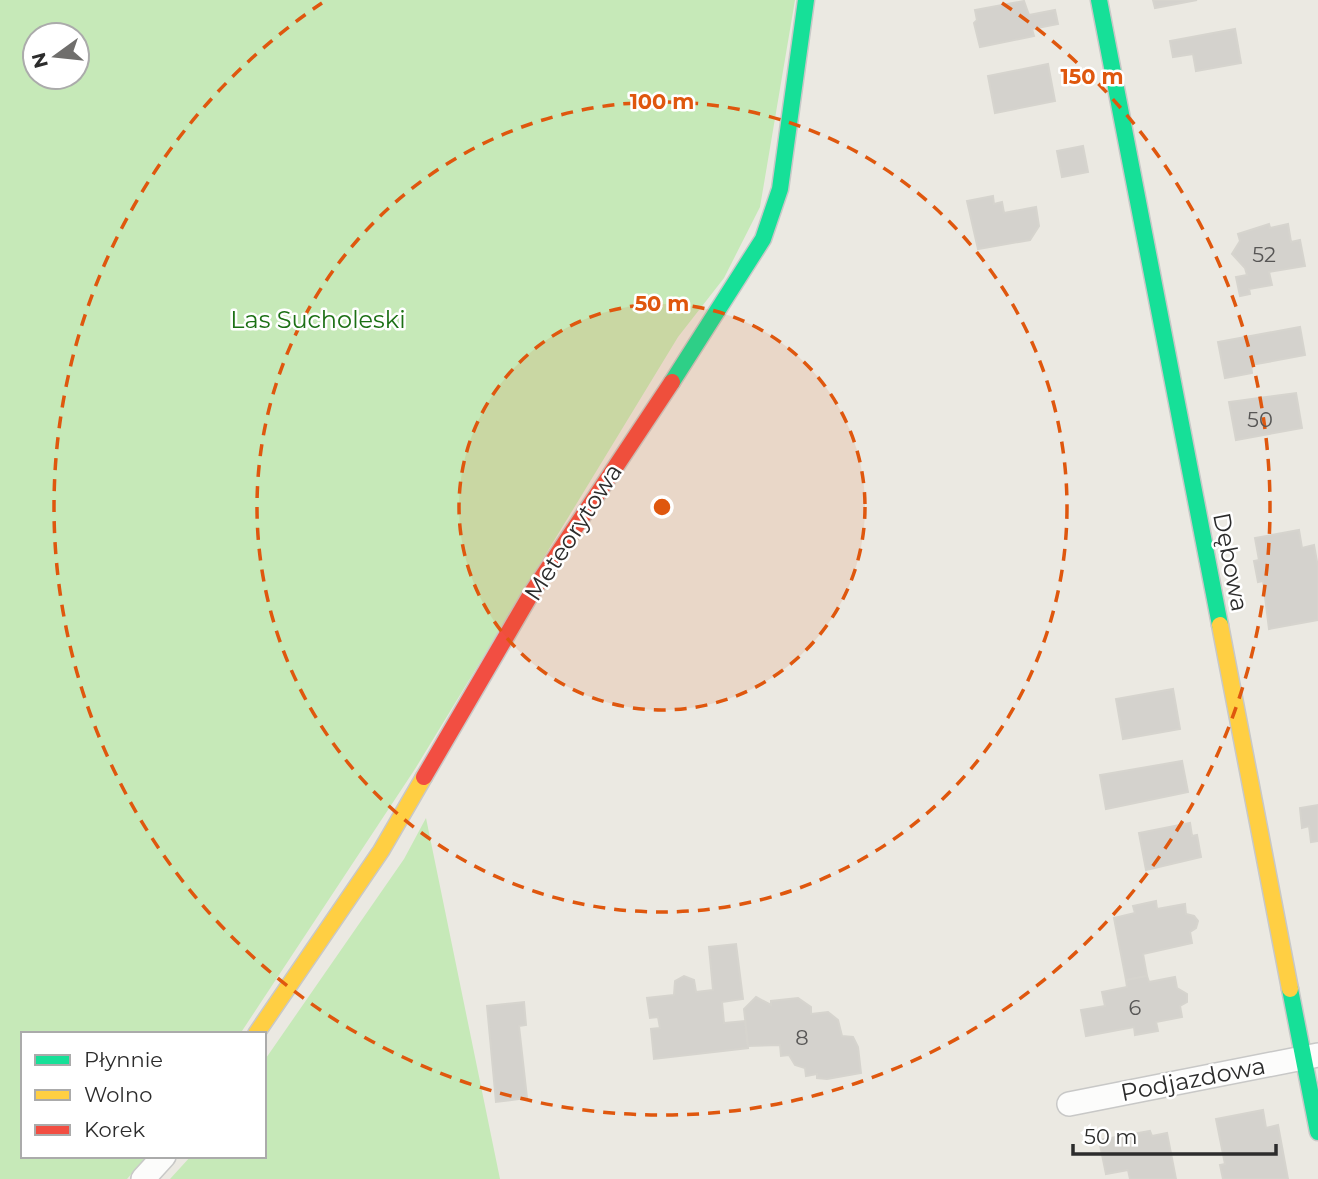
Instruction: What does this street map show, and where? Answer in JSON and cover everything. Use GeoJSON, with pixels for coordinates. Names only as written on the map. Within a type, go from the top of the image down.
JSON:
{"type":"FeatureCollection","features":[{"type":"Feature","properties":{"kind":"street","name":"Meteorytowa"},"geometry":{"type":"LineString","coordinates":[[257,1032],[381,851],[531,594],[729,296],[763,239],[780,189],[806,0]]}},
{"type":"Feature","properties":{"kind":"street","name":"Dębowa"},"geometry":{"type":"LineString","coordinates":[[1099,0],[1311,1056],[1318,1132]]}},
{"type":"Feature","properties":{"kind":"street","name":"Podjazdowa"},"geometry":{"type":"LineString","coordinates":[[1069,1104],[1311,1056]]}},
{"type":"Feature","properties":{"kind":"street"},"geometry":{"type":"LineString","coordinates":[[143,1179],[162,1158]]}},
{"type":"Feature","properties":{"kind":"green space","name":"Las Sucholeski"},"geometry":{"type":"Polygon","coordinates":[[[0,0],[795,0],[760,207],[724,278],[678,337],[415,769],[241,1032],[21,1032],[21,1158],[145,1158],[127,1179],[0,1179],[0,0]]]}},
{"type":"Feature","properties":{"kind":"green space"},"geometry":{"type":"Polygon","coordinates":[[[426,818],[500,1179],[170,1179],[189,1158],[266,1158],[266,1058],[404,859],[426,818]]]}},
{"type":"Feature","properties":{"kind":"building"},"geometry":{"type":"Polygon","coordinates":[[[1153,0],[1197,0],[1155,8],[1153,0]]]}},
{"type":"Feature","properties":{"kind":"building"},"geometry":{"type":"Polygon","coordinates":[[[1024,1],[1029,15],[1055,10],[1058,24],[1032,29],[1034,36],[980,47],[974,23],[977,20],[975,10],[1024,1]]]}},
{"type":"Feature","properties":{"kind":"building"},"geometry":{"type":"Polygon","coordinates":[[[1235,29],[1241,63],[1196,71],[1193,54],[1173,57],[1170,41],[1235,29]]]}},
{"type":"Feature","properties":{"kind":"building"},"geometry":{"type":"Polygon","coordinates":[[[1048,64],[1055,101],[995,113],[988,76],[1048,64]]]}},
{"type":"Feature","properties":{"kind":"building"},"geometry":{"type":"Polygon","coordinates":[[[1083,146],[1088,172],[1062,177],[1057,151],[1083,146]]]}},
{"type":"Feature","properties":{"kind":"building"},"geometry":{"type":"Polygon","coordinates":[[[993,196],[994,204],[1002,202],[1004,213],[1036,207],[1039,226],[1030,240],[978,249],[967,201],[993,196]]]}},
{"type":"Feature","properties":{"kind":"building"},"geometry":{"type":"Polygon","coordinates":[[[1269,224],[1270,228],[1288,224],[1291,242],[1300,240],[1305,266],[1269,272],[1272,285],[1249,289],[1250,294],[1240,296],[1236,277],[1247,275],[1245,268],[1232,254],[1240,241],[1238,234],[1269,224]]]}},
{"type":"Feature","properties":{"kind":"building"},"geometry":{"type":"Polygon","coordinates":[[[1300,327],[1305,355],[1251,365],[1252,373],[1225,378],[1218,342],[1300,327]]]}},
{"type":"Feature","properties":{"kind":"building"},"geometry":{"type":"Polygon","coordinates":[[[1296,393],[1302,428],[1236,440],[1229,402],[1296,393]]]}},
{"type":"Feature","properties":{"kind":"building"},"geometry":{"type":"Polygon","coordinates":[[[1299,530],[1302,548],[1314,545],[1318,567],[1318,620],[1269,629],[1263,581],[1258,582],[1254,561],[1259,560],[1255,538],[1299,530]]]}},
{"type":"Feature","properties":{"kind":"building"},"geometry":{"type":"Polygon","coordinates":[[[1173,689],[1180,729],[1123,739],[1116,699],[1173,689]]]}},
{"type":"Feature","properties":{"kind":"building"},"geometry":{"type":"Polygon","coordinates":[[[1182,761],[1188,792],[1106,809],[1100,775],[1182,761]]]}},
{"type":"Feature","properties":{"kind":"building"},"geometry":{"type":"Polygon","coordinates":[[[1318,805],[1318,841],[1311,842],[1309,826],[1302,828],[1300,808],[1318,805]]]}},
{"type":"Feature","properties":{"kind":"building"},"geometry":{"type":"Polygon","coordinates":[[[1190,823],[1192,836],[1197,835],[1201,857],[1146,870],[1139,833],[1190,823]]]}},
{"type":"Feature","properties":{"kind":"building"},"geometry":{"type":"Polygon","coordinates":[[[1156,901],[1157,909],[1185,904],[1186,914],[1194,916],[1198,921],[1196,928],[1190,932],[1192,943],[1143,954],[1147,976],[1126,980],[1114,918],[1135,913],[1133,906],[1156,901]]]}},
{"type":"Feature","properties":{"kind":"building"},"geometry":{"type":"Polygon","coordinates":[[[736,944],[743,999],[722,1002],[724,1023],[745,1021],[748,1048],[654,1059],[651,1029],[660,1028],[658,1017],[650,1018],[647,998],[674,995],[675,981],[684,976],[694,980],[696,992],[713,990],[709,947],[736,944]]]}},
{"type":"Feature","properties":{"kind":"building"},"geometry":{"type":"Polygon","coordinates":[[[1147,976],[1149,982],[1175,977],[1177,988],[1187,994],[1187,1002],[1180,1006],[1182,1017],[1156,1022],[1158,1031],[1135,1035],[1134,1027],[1086,1036],[1081,1010],[1105,1006],[1102,992],[1127,987],[1126,980],[1147,976]]]}},
{"type":"Feature","properties":{"kind":"building"},"geometry":{"type":"Polygon","coordinates":[[[756,997],[771,1005],[771,1001],[798,998],[811,1007],[811,1014],[828,1012],[838,1020],[842,1036],[853,1037],[858,1047],[861,1073],[827,1079],[817,1078],[817,1074],[806,1076],[805,1068],[795,1065],[789,1055],[781,1056],[780,1045],[748,1046],[744,1009],[756,997]]]}},
{"type":"Feature","properties":{"kind":"building"},"geometry":{"type":"Polygon","coordinates":[[[524,1002],[526,1025],[519,1026],[527,1098],[496,1102],[487,1006],[524,1002]]]}},
{"type":"Feature","properties":{"kind":"building"},"geometry":{"type":"Polygon","coordinates":[[[1263,1110],[1266,1128],[1278,1125],[1288,1179],[1223,1179],[1220,1165],[1225,1164],[1216,1119],[1263,1110]]]}},
{"type":"Feature","properties":{"kind":"building"},"geometry":{"type":"Polygon","coordinates":[[[1150,1131],[1152,1136],[1167,1133],[1176,1179],[1130,1179],[1128,1170],[1106,1174],[1099,1140],[1150,1131]]]}},
{"type":"Feature","properties":{"kind":"traffic: fast"},"geometry":{"type":"LineString","coordinates":[[672,382],[763,239],[780,189],[806,0]]}},
{"type":"Feature","properties":{"kind":"traffic: fast"},"geometry":{"type":"LineString","coordinates":[[1099,0],[1220,625]]}},
{"type":"Feature","properties":{"kind":"traffic: fast"},"geometry":{"type":"LineString","coordinates":[[1290,989],[1318,1132]]}},
{"type":"Feature","properties":{"kind":"traffic: slow"},"geometry":{"type":"LineString","coordinates":[[1220,625],[1290,989]]}},
{"type":"Feature","properties":{"kind":"traffic: slow"},"geometry":{"type":"LineString","coordinates":[[257,1032],[381,851],[424,777]]}},
{"type":"Feature","properties":{"kind":"traffic: jam"},"geometry":{"type":"LineString","coordinates":[[424,777],[531,594],[672,382]]}}]}
